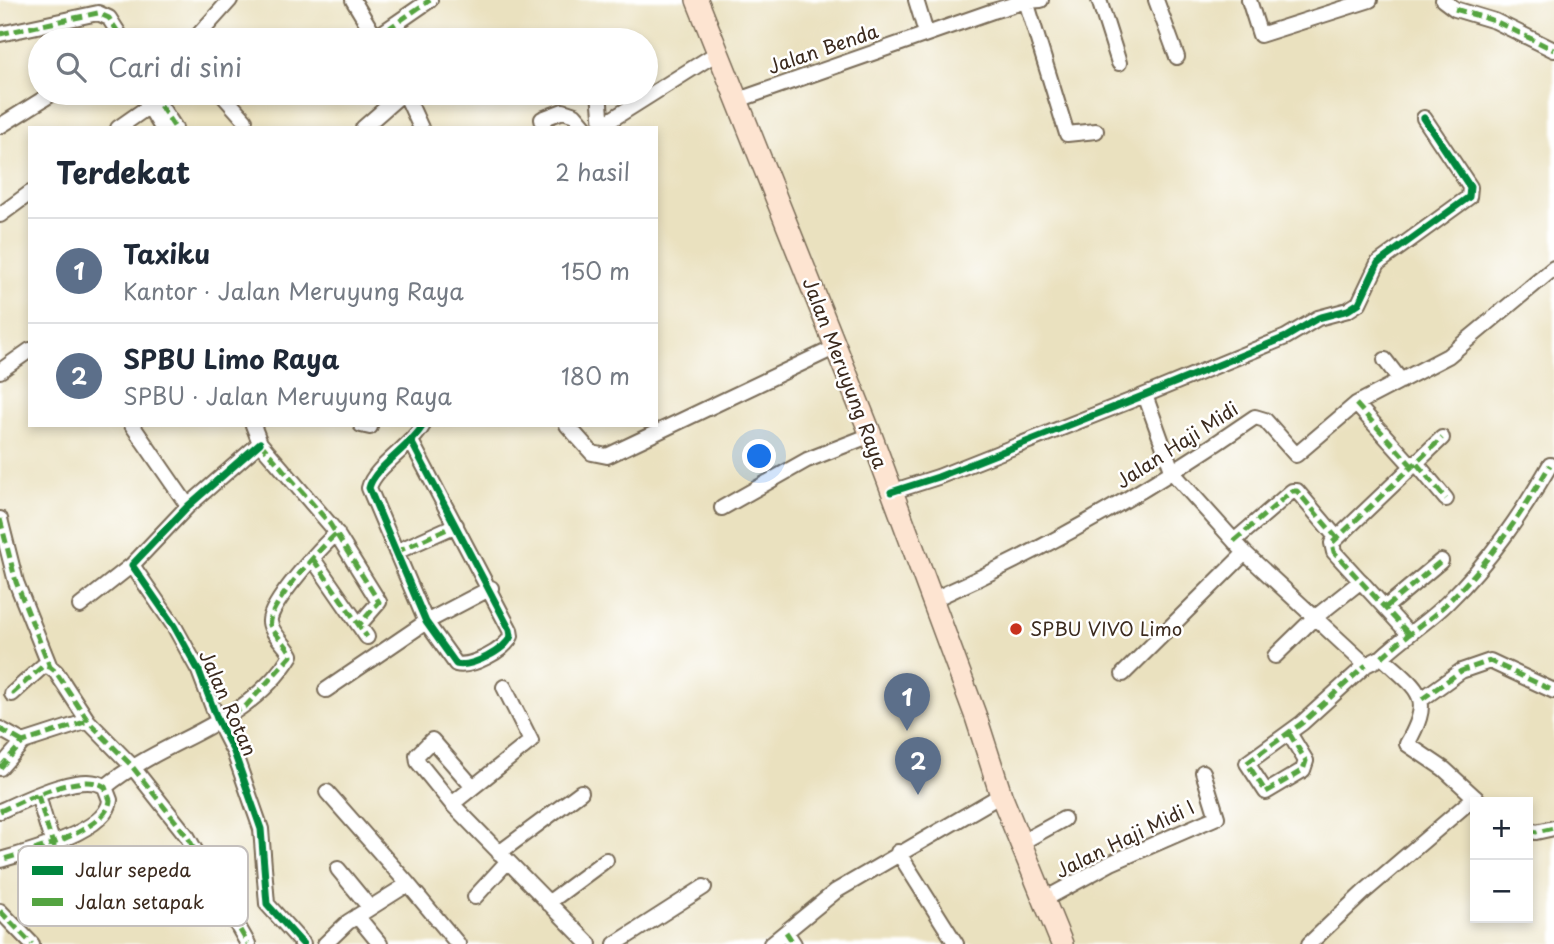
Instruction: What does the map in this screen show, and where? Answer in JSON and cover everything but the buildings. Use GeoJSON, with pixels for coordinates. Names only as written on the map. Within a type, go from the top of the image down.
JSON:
{"type":"FeatureCollection","features":[{"type":"Feature","properties":{"kind":"main road","name":"Jalan Meruyung Raya"},"geometry":{"type":"LineString","coordinates":[[697,0],[871,435],[976,717],[1001,794],[1062,944]]}},
{"type":"Feature","properties":{"kind":"street"},"geometry":{"type":"LineString","coordinates":[[205,28],[230,0]]}},
{"type":"Feature","properties":{"kind":"street"},"geometry":{"type":"LineString","coordinates":[[353,0],[369,28]]}},
{"type":"Feature","properties":{"kind":"street"},"geometry":{"type":"LineString","coordinates":[[391,28],[430,0]]}},
{"type":"Feature","properties":{"kind":"street"},"geometry":{"type":"LineString","coordinates":[[916,0],[926,33]]}},
{"type":"Feature","properties":{"kind":"street","name":"Jalan Benda"},"geometry":{"type":"LineString","coordinates":[[738,100],[926,33],[1026,1],[1041,0]]}},
{"type":"Feature","properties":{"kind":"street"},"geometry":{"type":"LineString","coordinates":[[1099,0],[1119,63]]}},
{"type":"Feature","properties":{"kind":"street"},"geometry":{"type":"LineString","coordinates":[[1156,0],[1177,57]]}},
{"type":"Feature","properties":{"kind":"street"},"geometry":{"type":"LineString","coordinates":[[1250,0],[1260,36],[1370,0]]}},
{"type":"Feature","properties":{"kind":"street"},"geometry":{"type":"LineString","coordinates":[[1443,0],[1455,9],[1495,22],[1554,50]]}},
{"type":"Feature","properties":{"kind":"street"},"geometry":{"type":"LineString","coordinates":[[1026,1],[1067,134],[1096,131]]}},
{"type":"Feature","properties":{"kind":"street"},"geometry":{"type":"LineString","coordinates":[[0,34],[98,13],[109,18],[115,28]]}},
{"type":"Feature","properties":{"kind":"street"},"geometry":{"type":"LineString","coordinates":[[658,90],[717,53]]}},
{"type":"Feature","properties":{"kind":"street"},"geometry":{"type":"LineString","coordinates":[[0,126],[34,105]]}},
{"type":"Feature","properties":{"kind":"street"},"geometry":{"type":"LineString","coordinates":[[120,126],[144,105]]}},
{"type":"Feature","properties":{"kind":"street"},"geometry":{"type":"LineString","coordinates":[[152,105],[161,126]]}},
{"type":"Feature","properties":{"kind":"street"},"geometry":{"type":"LineString","coordinates":[[154,105],[173,126]]}},
{"type":"Feature","properties":{"kind":"street"},"geometry":{"type":"LineString","coordinates":[[232,105],[245,120]]}},
{"type":"Feature","properties":{"kind":"street"},"geometry":{"type":"LineString","coordinates":[[365,126],[390,105]]}},
{"type":"Feature","properties":{"kind":"street"},"geometry":{"type":"LineString","coordinates":[[410,105],[420,126]]}},
{"type":"Feature","properties":{"kind":"street"},"geometry":{"type":"LineString","coordinates":[[599,105],[600,126]]}},
{"type":"Feature","properties":{"kind":"street"},"geometry":{"type":"LineString","coordinates":[[602,126],[635,105]]}},
{"type":"Feature","properties":{"kind":"street"},"geometry":{"type":"LineString","coordinates":[[544,126],[542,119],[563,110],[575,115],[584,126]]}},
{"type":"Feature","properties":{"kind":"street"},"geometry":{"type":"LineString","coordinates":[[891,492],[938,477],[1145,395],[1286,337],[1318,318],[1348,310],[1359,303],[1378,263],[1463,204],[1469,197],[1470,187],[1424,118]]}},
{"type":"Feature","properties":{"kind":"street"},"geometry":{"type":"LineString","coordinates":[[0,215],[28,194]]}},
{"type":"Feature","properties":{"kind":"street","name":"Jalan Haji Midi"},"geometry":{"type":"LineString","coordinates":[[932,600],[1059,539],[1173,474],[1255,416],[1265,420],[1296,455],[1356,404],[1448,356],[1554,268]]}},
{"type":"Feature","properties":{"kind":"street"},"geometry":{"type":"LineString","coordinates":[[569,427],[592,453],[607,456],[834,348]]}},
{"type":"Feature","properties":{"kind":"street"},"geometry":{"type":"LineString","coordinates":[[0,372],[28,351]]}},
{"type":"Feature","properties":{"kind":"street"},"geometry":{"type":"LineString","coordinates":[[1385,360],[1401,381]]}},
{"type":"Feature","properties":{"kind":"street"},"geometry":{"type":"LineString","coordinates":[[1145,395],[1173,474],[1245,553],[1313,619],[1366,665]]}},
{"type":"Feature","properties":{"kind":"street"},"geometry":{"type":"LineString","coordinates":[[1356,404],[1446,499]]}},
{"type":"Feature","properties":{"kind":"street"},"geometry":{"type":"LineString","coordinates":[[133,427],[188,506]]}},
{"type":"Feature","properties":{"kind":"street"},"geometry":{"type":"LineString","coordinates":[[254,427],[260,443],[337,533],[379,602],[363,631],[313,559]]}},
{"type":"Feature","properties":{"kind":"street"},"geometry":{"type":"LineString","coordinates":[[412,443],[491,588],[512,636],[508,643],[470,664],[456,664],[426,622],[369,488],[372,479],[412,443],[423,427]]}},
{"type":"Feature","properties":{"kind":"street"},"geometry":{"type":"LineString","coordinates":[[722,508],[807,460],[871,435]]}},
{"type":"Feature","properties":{"kind":"street"},"geometry":{"type":"LineString","coordinates":[[1408,633],[1334,552],[1332,543],[1442,438]]}},
{"type":"Feature","properties":{"kind":"street"},"geometry":{"type":"LineString","coordinates":[[80,606],[132,565],[188,506],[260,443]]}},
{"type":"Feature","properties":{"kind":"street"},"geometry":{"type":"LineString","coordinates":[[1289,733],[1366,665],[1382,657],[1408,633],[1447,604],[1497,549],[1519,519],[1550,465]]}},
{"type":"Feature","properties":{"kind":"street"},"geometry":{"type":"LineString","coordinates":[[1234,541],[1292,491],[1297,491],[1336,537]]}},
{"type":"Feature","properties":{"kind":"street"},"geometry":{"type":"LineString","coordinates":[[0,519],[4,551],[50,667],[88,721],[131,765],[193,846]]}},
{"type":"Feature","properties":{"kind":"street"},"geometry":{"type":"LineString","coordinates":[[396,552],[456,525]]}},
{"type":"Feature","properties":{"kind":"street"},"geometry":{"type":"LineString","coordinates":[[105,787],[131,765],[244,707],[291,656],[271,627],[270,617],[313,559],[337,533]]}},
{"type":"Feature","properties":{"kind":"street"},"geometry":{"type":"LineString","coordinates":[[1124,674],[1245,553]]}},
{"type":"Feature","properties":{"kind":"street"},"geometry":{"type":"LineString","coordinates":[[1386,607],[1441,561]]}},
{"type":"Feature","properties":{"kind":"street","name":"Jalan Rotan"},"geometry":{"type":"LineString","coordinates":[[132,565],[186,647],[234,752],[261,829],[267,904],[303,944]]}},
{"type":"Feature","properties":{"kind":"street"},"geometry":{"type":"LineString","coordinates":[[1275,656],[1313,619],[1361,581]]}},
{"type":"Feature","properties":{"kind":"street"},"geometry":{"type":"LineString","coordinates":[[326,690],[426,622],[491,588]]}},
{"type":"Feature","properties":{"kind":"street"},"geometry":{"type":"LineString","coordinates":[[1382,657],[1422,699],[1423,711],[1408,744],[1444,769],[1475,797]]}},
{"type":"Feature","properties":{"kind":"street"},"geometry":{"type":"LineString","coordinates":[[1422,699],[1461,671],[1490,661],[1554,691]]}},
{"type":"Feature","properties":{"kind":"street"},"geometry":{"type":"LineString","coordinates":[[12,694],[37,669],[50,667]]}},
{"type":"Feature","properties":{"kind":"street"},"geometry":{"type":"LineString","coordinates":[[452,804],[531,741],[503,687]]}},
{"type":"Feature","properties":{"kind":"street"},"geometry":{"type":"LineString","coordinates":[[0,768],[23,742],[88,721]]}},
{"type":"Feature","properties":{"kind":"street"},"geometry":{"type":"LineString","coordinates":[[0,729],[23,742]]}},
{"type":"Feature","properties":{"kind":"street"},"geometry":{"type":"LineString","coordinates":[[472,787],[433,741],[429,740],[416,760],[452,804],[589,944]]}},
{"type":"Feature","properties":{"kind":"street","name":"Jalan Haji Midi I"},"geometry":{"type":"LineString","coordinates":[[1045,899],[1111,863],[1217,817],[1203,772]]}},
{"type":"Feature","properties":{"kind":"street"},"geometry":{"type":"LineString","coordinates":[[0,810],[38,795],[88,781],[105,787],[110,800],[108,810],[51,846]]}},
{"type":"Feature","properties":{"kind":"street"},"geometry":{"type":"LineString","coordinates":[[327,792],[458,944]]}},
{"type":"Feature","properties":{"kind":"street"},"geometry":{"type":"LineString","coordinates":[[475,897],[503,858],[581,792]]}},
{"type":"Feature","properties":{"kind":"street"},"geometry":{"type":"LineString","coordinates":[[771,944],[790,938],[836,891],[898,852],[1001,794]]}},
{"type":"Feature","properties":{"kind":"street"},"geometry":{"type":"LineString","coordinates":[[38,795],[55,845]]}},
{"type":"Feature","properties":{"kind":"street"},"geometry":{"type":"LineString","coordinates":[[1309,944],[1364,892],[1470,806]]}},
{"type":"Feature","properties":{"kind":"street"},"geometry":{"type":"LineString","coordinates":[[1022,842],[1064,820]]}},
{"type":"Feature","properties":{"kind":"street"},"geometry":{"type":"LineString","coordinates":[[1533,831],[1554,828]]}},
{"type":"Feature","properties":{"kind":"street"},"geometry":{"type":"LineString","coordinates":[[898,852],[956,944]]}},
{"type":"Feature","properties":{"kind":"street"},"geometry":{"type":"LineString","coordinates":[[0,860],[18,855]]}},
{"type":"Feature","properties":{"kind":"street"},"geometry":{"type":"LineString","coordinates":[[548,904],[606,860]]}},
{"type":"Feature","properties":{"kind":"street"},"geometry":{"type":"LineString","coordinates":[[338,869],[380,944]]}},
{"type":"Feature","properties":{"kind":"street"},"geometry":{"type":"LineString","coordinates":[[325,944],[364,912],[408,884]]}},
{"type":"Feature","properties":{"kind":"street"},"geometry":{"type":"LineString","coordinates":[[615,944],[704,887]]}},
{"type":"Feature","properties":{"kind":"street"},"geometry":{"type":"LineString","coordinates":[[0,911],[32,944]]}},
{"type":"Feature","properties":{"kind":"street"},"geometry":{"type":"LineString","coordinates":[[238,926],[248,944]]}},
{"type":"Feature","properties":{"kind":"marked path"},"geometry":{"type":"LineString","coordinates":[[389,28],[430,0]]}},
{"type":"Feature","properties":{"kind":"marked path"},"geometry":{"type":"LineString","coordinates":[[1455,9],[1495,21],[1554,50]]}},
{"type":"Feature","properties":{"kind":"marked path"},"geometry":{"type":"LineString","coordinates":[[28,28],[98,13],[109,18],[115,28]]}},
{"type":"Feature","properties":{"kind":"marked path"},"geometry":{"type":"LineString","coordinates":[[0,34],[28,28]]}},
{"type":"Feature","properties":{"kind":"marked path"},"geometry":{"type":"LineString","coordinates":[[160,105],[174,126]]}},
{"type":"Feature","properties":{"kind":"marked path"},"geometry":{"type":"LineString","coordinates":[[1356,404],[1413,467]]}},
{"type":"Feature","properties":{"kind":"marked path"},"geometry":{"type":"LineString","coordinates":[[1408,633],[1334,552],[1332,543],[1442,438]]}},
{"type":"Feature","properties":{"kind":"marked path"},"geometry":{"type":"LineString","coordinates":[[260,443],[330,524],[379,602],[359,625]]}},
{"type":"Feature","properties":{"kind":"marked path"},"geometry":{"type":"LineString","coordinates":[[1417,464],[1446,499]]}},
{"type":"Feature","properties":{"kind":"marked path"},"geometry":{"type":"LineString","coordinates":[[1382,657],[1440,609],[1478,570],[1516,520],[1550,465]]}},
{"type":"Feature","properties":{"kind":"marked path"},"geometry":{"type":"LineString","coordinates":[[1234,541],[1292,491],[1297,491],[1336,537]]}},
{"type":"Feature","properties":{"kind":"marked path"},"geometry":{"type":"LineString","coordinates":[[0,519],[16,582],[50,667]]}},
{"type":"Feature","properties":{"kind":"marked path"},"geometry":{"type":"LineString","coordinates":[[396,552],[456,525]]}},
{"type":"Feature","properties":{"kind":"marked path"},"geometry":{"type":"LineString","coordinates":[[218,721],[245,707],[291,656],[270,625],[271,617],[285,592],[337,533]]}},
{"type":"Feature","properties":{"kind":"marked path"},"geometry":{"type":"LineString","coordinates":[[313,559],[367,637]]}},
{"type":"Feature","properties":{"kind":"marked path"},"geometry":{"type":"LineString","coordinates":[[1386,607],[1441,561]]}},
{"type":"Feature","properties":{"kind":"marked path"},"geometry":{"type":"LineString","coordinates":[[1422,699],[1461,671],[1490,661],[1554,691]]}},
{"type":"Feature","properties":{"kind":"marked path"},"geometry":{"type":"LineString","coordinates":[[1289,733],[1306,761],[1303,770],[1266,792],[1247,763],[1302,723],[1366,665]]}},
{"type":"Feature","properties":{"kind":"marked path"},"geometry":{"type":"LineString","coordinates":[[12,694],[43,666],[56,672],[88,721],[131,765],[193,846]]}},
{"type":"Feature","properties":{"kind":"marked path"},"geometry":{"type":"LineString","coordinates":[[0,768],[23,742],[88,721]]}},
{"type":"Feature","properties":{"kind":"marked path"},"geometry":{"type":"LineString","coordinates":[[0,729],[23,742]]}},
{"type":"Feature","properties":{"kind":"marked path"},"geometry":{"type":"LineString","coordinates":[[0,811],[68,784],[83,782],[105,787],[110,800],[106,811],[81,831],[45,846]]}},
{"type":"Feature","properties":{"kind":"marked path"},"geometry":{"type":"LineString","coordinates":[[38,795],[54,846]]}},
{"type":"Feature","properties":{"kind":"marked path"},"geometry":{"type":"LineString","coordinates":[[1533,831],[1554,828]]}},
{"type":"Feature","properties":{"kind":"marked path"},"geometry":{"type":"LineString","coordinates":[[0,860],[18,854]]}},
{"type":"Feature","properties":{"kind":"marked path"},"geometry":{"type":"LineString","coordinates":[[0,911],[32,944]]}},
{"type":"Feature","properties":{"kind":"marked path"},"geometry":{"type":"LineString","coordinates":[[238,926],[248,944]]}},
{"type":"Feature","properties":{"kind":"marked path"},"geometry":{"type":"LineString","coordinates":[[786,932],[794,944]]}},
{"type":"Feature","properties":{"kind":"cycle path"},"geometry":{"type":"LineString","coordinates":[[891,492],[938,477],[1145,395],[1286,337],[1318,318],[1348,310],[1359,303],[1378,263],[1469,197],[1470,187],[1424,118]]}},
{"type":"Feature","properties":{"kind":"cycle path"},"geometry":{"type":"LineString","coordinates":[[412,443],[510,630],[511,636],[502,647],[487,657],[462,665],[456,664],[426,622],[369,488],[378,472],[422,427]]}},
{"type":"Feature","properties":{"kind":"cycle path"},"geometry":{"type":"LineString","coordinates":[[260,443],[188,506],[132,565],[174,626],[199,671],[218,721],[234,752],[261,829],[267,904],[303,944]]}},
{"type":"Feature","properties":{"kind":"place","name":"SPBU VIVO Limo"},"geometry":{"type":"Point","coordinates":[1016,629]}},
{"type":"Feature","properties":{"kind":"place","name":"Taxiku"},"geometry":{"type":"Point","coordinates":[907,731]}},
{"type":"Feature","properties":{"kind":"place","name":"SPBU Limo Raya"},"geometry":{"type":"Point","coordinates":[918,795]}}]}
